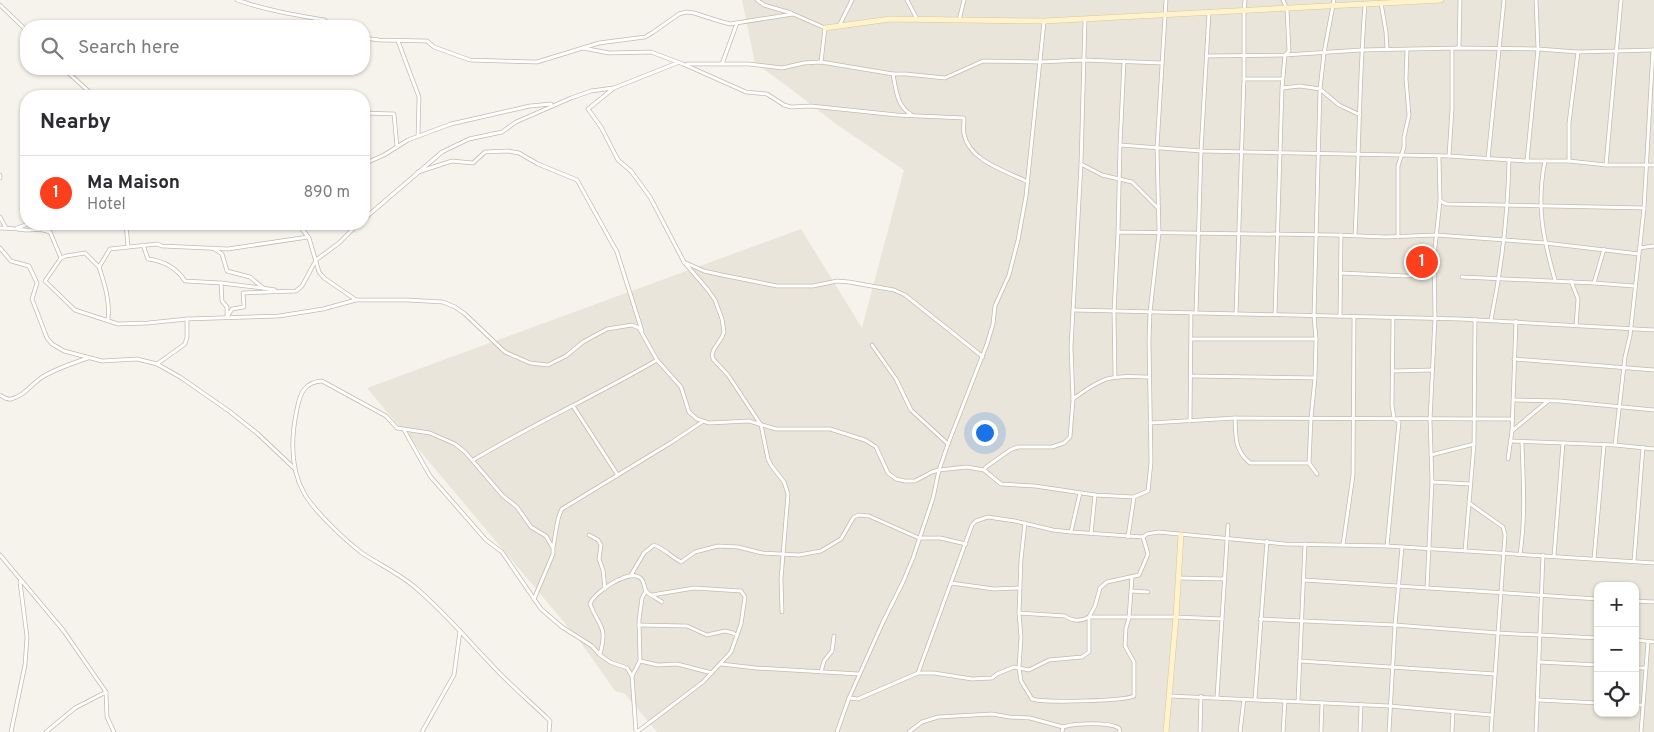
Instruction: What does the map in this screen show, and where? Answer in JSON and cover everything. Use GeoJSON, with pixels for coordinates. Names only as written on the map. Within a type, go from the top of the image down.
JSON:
{"type":"FeatureCollection","features":[{"type":"Feature","properties":{"kind":"street"},"geometry":{"type":"LineString","coordinates":[[237,0],[262,9],[325,20]]}},
{"type":"Feature","properties":{"kind":"street"},"geometry":{"type":"LineString","coordinates":[[757,0],[764,5],[793,14],[825,28],[890,19],[1044,21],[1287,9],[1334,2],[1381,3],[1441,0]]}},
{"type":"Feature","properties":{"kind":"street"},"geometry":{"type":"LineString","coordinates":[[839,26],[852,0]]}},
{"type":"Feature","properties":{"kind":"street"},"geometry":{"type":"LineString","coordinates":[[907,0],[917,19]]}},
{"type":"Feature","properties":{"kind":"street"},"geometry":{"type":"LineString","coordinates":[[959,20],[964,0]]}},
{"type":"Feature","properties":{"kind":"street"},"geometry":{"type":"LineString","coordinates":[[418,172],[452,161],[472,162],[485,152],[508,151],[577,180],[617,252],[643,333],[657,360],[681,387],[689,412],[702,422],[745,421],[784,430],[830,429],[844,432],[866,440],[876,447],[888,473],[901,480],[915,481],[939,470],[967,467],[984,470],[1001,484],[1034,486],[1095,495],[1134,497],[1148,491],[1151,462],[1150,312],[1159,234],[1157,147],[1166,0]]}},
{"type":"Feature","properties":{"kind":"street"},"geometry":{"type":"LineString","coordinates":[[1236,314],[1245,0]]}},
{"type":"Feature","properties":{"kind":"street"},"geometry":{"type":"LineString","coordinates":[[1275,315],[1282,80],[1285,55],[1289,51],[1287,9],[1283,0]]}},
{"type":"Feature","properties":{"kind":"street"},"geometry":{"type":"LineString","coordinates":[[1458,48],[1460,0]]}},
{"type":"Feature","properties":{"kind":"street"},"geometry":{"type":"LineString","coordinates":[[1488,159],[1504,0]]}},
{"type":"Feature","properties":{"kind":"street"},"geometry":{"type":"LineString","coordinates":[[1527,160],[1538,49],[1536,0]]}},
{"type":"Feature","properties":{"kind":"street"},"geometry":{"type":"LineString","coordinates":[[1606,165],[1621,0]]}},
{"type":"Feature","properties":{"kind":"street"},"geometry":{"type":"LineString","coordinates":[[1317,474],[1310,463],[1311,418],[1315,378],[1316,339],[1314,316],[1320,153],[1320,89],[1324,53],[1334,2]]}},
{"type":"Feature","properties":{"kind":"street"},"geometry":{"type":"LineString","coordinates":[[1355,235],[1360,154],[1361,50],[1365,3]]}},
{"type":"Feature","properties":{"kind":"street"},"geometry":{"type":"LineString","coordinates":[[1381,3],[1387,50]]}},
{"type":"Feature","properties":{"kind":"street"},"geometry":{"type":"LineString","coordinates":[[0,5],[20,24]]}},
{"type":"Feature","properties":{"kind":"street"},"geometry":{"type":"LineString","coordinates":[[370,39],[426,41],[434,47],[470,60],[537,62],[599,43],[645,37],[679,14],[686,12],[694,12],[719,22],[738,23],[793,14]]}},
{"type":"Feature","properties":{"kind":"street"},"geometry":{"type":"LineString","coordinates":[[1196,313],[1201,151],[1209,12]]}},
{"type":"Feature","properties":{"kind":"street"},"geometry":{"type":"LineString","coordinates":[[984,470],[1010,450],[1018,447],[1052,447],[1064,444],[1070,436],[1073,400],[1071,347],[1085,19]]}},
{"type":"Feature","properties":{"kind":"street"},"geometry":{"type":"LineString","coordinates":[[838,732],[859,674],[913,558],[933,498],[939,470],[982,357],[993,324],[995,306],[1008,275],[1018,240],[1028,182],[1044,21]]}},
{"type":"Feature","properties":{"kind":"street"},"geometry":{"type":"LineString","coordinates":[[722,64],[738,23]]}},
{"type":"Feature","properties":{"kind":"street"},"geometry":{"type":"LineString","coordinates":[[821,62],[825,28]]}},
{"type":"Feature","properties":{"kind":"street"},"geometry":{"type":"LineString","coordinates":[[398,41],[419,97],[418,136]]}},
{"type":"Feature","properties":{"kind":"street"},"geometry":{"type":"LineString","coordinates":[[583,48],[609,53],[651,52],[683,64],[749,64],[782,68],[804,62],[821,62],[893,74],[944,78],[983,61],[1040,62],[1083,60],[1162,63]]}},
{"type":"Feature","properties":{"kind":"street"},"geometry":{"type":"LineString","coordinates":[[1207,56],[1458,48],[1538,49],[1578,52],[1653,50],[1644,208],[1615,445]]}},
{"type":"Feature","properties":{"kind":"street"},"geometry":{"type":"LineString","coordinates":[[1449,156],[1452,108],[1452,49]]}},
{"type":"Feature","properties":{"kind":"street"},"geometry":{"type":"LineString","coordinates":[[1398,237],[1398,166],[1409,114],[1406,79],[1407,50]]}},
{"type":"Feature","properties":{"kind":"street"},"geometry":{"type":"LineString","coordinates":[[1569,161],[1569,123],[1578,52]]}},
{"type":"Feature","properties":{"kind":"street"},"geometry":{"type":"LineString","coordinates":[[1114,376],[1114,312],[1124,61]]}},
{"type":"Feature","properties":{"kind":"street"},"geometry":{"type":"LineString","coordinates":[[677,63],[614,88],[589,106],[588,111],[601,127],[618,160],[631,171],[650,197],[684,262],[715,300],[722,319],[724,332],[714,349],[713,359],[728,374],[761,425],[770,465],[784,482],[788,494],[781,579],[782,612]]}},
{"type":"Feature","properties":{"kind":"street"},"geometry":{"type":"LineString","coordinates":[[683,64],[746,92],[767,94],[790,107],[811,106],[834,110],[897,115],[964,118],[964,134],[970,148],[981,158],[1028,182]]}},
{"type":"Feature","properties":{"kind":"street"},"geometry":{"type":"LineString","coordinates":[[893,74],[896,93],[906,112],[914,116],[930,116]]}},
{"type":"Feature","properties":{"kind":"street"},"geometry":{"type":"LineString","coordinates":[[71,75],[87,90]]}},
{"type":"Feature","properties":{"kind":"street"},"geometry":{"type":"LineString","coordinates":[[1244,79],[1282,80]]}},
{"type":"Feature","properties":{"kind":"street"},"geometry":{"type":"LineString","coordinates":[[1282,88],[1300,86],[1320,89],[1339,105],[1360,115]]}},
{"type":"Feature","properties":{"kind":"street"},"geometry":{"type":"LineString","coordinates":[[370,214],[442,152],[470,139],[502,132],[516,122],[554,104],[591,91],[614,88]]}},
{"type":"Feature","properties":{"kind":"street"},"geometry":{"type":"LineString","coordinates":[[370,161],[418,136],[451,124],[522,107],[554,104]]}},
{"type":"Feature","properties":{"kind":"street"},"geometry":{"type":"LineString","coordinates":[[370,113],[394,114],[397,147]]}},
{"type":"Feature","properties":{"kind":"street"},"geometry":{"type":"LineString","coordinates":[[1120,145],[1201,151],[1402,154],[1569,161],[1606,165],[1654,165]]}},
{"type":"Feature","properties":{"kind":"street"},"geometry":{"type":"LineString","coordinates":[[1428,588],[1432,482],[1430,420],[1435,318],[1436,235],[1440,201],[1439,156]]}},
{"type":"Feature","properties":{"kind":"street"},"geometry":{"type":"LineString","coordinates":[[1491,320],[1500,278],[1505,241],[1510,159]]}},
{"type":"Feature","properties":{"kind":"street"},"geometry":{"type":"LineString","coordinates":[[1545,161],[1540,205],[1544,243],[1555,280]]}},
{"type":"Feature","properties":{"kind":"street"},"geometry":{"type":"LineString","coordinates":[[1080,164],[1102,175],[1132,182],[1159,208]]}},
{"type":"Feature","properties":{"kind":"street"},"geometry":{"type":"LineString","coordinates":[[1440,201],[1447,204],[1644,208]]}},
{"type":"Feature","properties":{"kind":"street"},"geometry":{"type":"LineString","coordinates":[[0,217],[6,228]]}},
{"type":"Feature","properties":{"kind":"street"},"geometry":{"type":"LineString","coordinates":[[16,228],[20,227]]}},
{"type":"Feature","properties":{"kind":"street"},"geometry":{"type":"LineString","coordinates":[[0,228],[20,229]]}},
{"type":"Feature","properties":{"kind":"street"},"geometry":{"type":"LineString","coordinates":[[44,230],[50,232],[60,258]]}},
{"type":"Feature","properties":{"kind":"street"},"geometry":{"type":"LineString","coordinates":[[127,230],[128,246]]}},
{"type":"Feature","properties":{"kind":"street"},"geometry":{"type":"LineString","coordinates":[[303,230],[308,237],[319,272],[324,278],[356,300]]}},
{"type":"Feature","properties":{"kind":"street"},"geometry":{"type":"LineString","coordinates":[[227,317],[232,309],[244,307],[243,294],[296,291],[302,286],[316,260],[339,243],[352,230]]}},
{"type":"Feature","properties":{"kind":"street"},"geometry":{"type":"LineString","coordinates":[[1118,232],[1398,237],[1436,235],[1544,243],[1639,254]]}},
{"type":"Feature","properties":{"kind":"street"},"geometry":{"type":"LineString","coordinates":[[1340,316],[1341,235]]}},
{"type":"Feature","properties":{"kind":"street"},"geometry":{"type":"LineString","coordinates":[[98,267],[110,249],[128,246],[157,244],[162,246],[228,249],[308,237]]}},
{"type":"Feature","properties":{"kind":"street"},"geometry":{"type":"LineString","coordinates":[[143,245],[148,259],[167,263],[179,272],[185,281],[221,283],[278,291]]}},
{"type":"Feature","properties":{"kind":"street"},"geometry":{"type":"LineString","coordinates":[[1639,248],[1654,246]]}},
{"type":"Feature","properties":{"kind":"street"},"geometry":{"type":"LineString","coordinates":[[0,248],[11,261],[29,266],[37,283],[32,299],[47,338],[52,344],[64,351],[89,358],[112,362],[137,359],[157,364],[180,377],[228,411],[258,434],[296,470]]}},
{"type":"Feature","properties":{"kind":"street"},"geometry":{"type":"LineString","coordinates":[[212,248],[222,254],[227,271],[250,277],[263,288]]}},
{"type":"Feature","properties":{"kind":"street"},"geometry":{"type":"LineString","coordinates":[[1594,283],[1604,249]]}},
{"type":"Feature","properties":{"kind":"street"},"geometry":{"type":"LineString","coordinates":[[108,320],[109,306],[98,267],[85,253],[60,258],[45,281],[75,310],[118,324],[186,319],[279,316],[323,309],[356,300],[443,302],[455,306],[465,314],[505,352],[522,360],[539,364],[556,362],[583,342],[607,329],[632,324],[643,333]]}},
{"type":"Feature","properties":{"kind":"street"},"geometry":{"type":"LineString","coordinates":[[684,262],[713,273],[777,286],[812,286],[837,281],[874,285],[894,290],[905,296],[982,357]]}},
{"type":"Feature","properties":{"kind":"street"},"geometry":{"type":"LineString","coordinates":[[1341,273],[1406,276],[1435,275]]}},
{"type":"Feature","properties":{"kind":"street"},"geometry":{"type":"LineString","coordinates":[[1462,276],[1634,286]]}},
{"type":"Feature","properties":{"kind":"street"},"geometry":{"type":"LineString","coordinates":[[1571,281],[1578,299],[1576,325]]}},
{"type":"Feature","properties":{"kind":"street"},"geometry":{"type":"LineString","coordinates":[[221,283],[222,301],[227,307],[227,317]]}},
{"type":"Feature","properties":{"kind":"street"},"geometry":{"type":"LineString","coordinates":[[1074,310],[1475,319],[1654,330]]}},
{"type":"Feature","properties":{"kind":"street"},"geometry":{"type":"LineString","coordinates":[[1190,421],[1191,313]]}},
{"type":"Feature","properties":{"kind":"street"},"geometry":{"type":"LineString","coordinates":[[1343,545],[1353,475],[1354,316]]}},
{"type":"Feature","properties":{"kind":"street"},"geometry":{"type":"LineString","coordinates":[[1387,546],[1399,422],[1394,418],[1392,405],[1393,318]]}},
{"type":"Feature","properties":{"kind":"street"},"geometry":{"type":"LineString","coordinates":[[157,364],[185,344],[187,337],[186,319]]}},
{"type":"Feature","properties":{"kind":"street"},"geometry":{"type":"LineString","coordinates":[[1465,551],[1474,444],[1475,319]]}},
{"type":"Feature","properties":{"kind":"street"},"geometry":{"type":"LineString","coordinates":[[1508,458],[1512,431],[1516,321]]}},
{"type":"Feature","properties":{"kind":"street"},"geometry":{"type":"LineString","coordinates":[[1190,340],[1316,339]]}},
{"type":"Feature","properties":{"kind":"street"},"geometry":{"type":"LineString","coordinates":[[872,344],[896,379],[912,410],[948,444]]}},
{"type":"Feature","properties":{"kind":"street"},"geometry":{"type":"LineString","coordinates":[[0,395],[7,399],[14,398],[28,390],[42,377],[55,370],[89,358]]}},
{"type":"Feature","properties":{"kind":"street"},"geometry":{"type":"LineString","coordinates":[[1514,359],[1654,370]]}},
{"type":"Feature","properties":{"kind":"street"},"geometry":{"type":"LineString","coordinates":[[473,460],[527,429],[620,382],[657,360]]}},
{"type":"Feature","properties":{"kind":"street"},"geometry":{"type":"LineString","coordinates":[[1392,371],[1432,370]]}},
{"type":"Feature","properties":{"kind":"street"},"geometry":{"type":"LineString","coordinates":[[1073,400],[1094,383],[1114,376],[1150,377]]}},
{"type":"Feature","properties":{"kind":"street"},"geometry":{"type":"LineString","coordinates":[[1190,376],[1315,378]]}},
{"type":"Feature","properties":{"kind":"street"},"geometry":{"type":"LineString","coordinates":[[550,732],[550,722],[545,716],[491,664],[460,630],[414,587],[362,552],[326,520],[306,496],[299,482],[292,446],[296,412],[302,391],[309,384],[322,381],[386,416],[395,427],[426,432],[454,444],[473,460],[503,496],[517,507],[531,527],[546,536],[553,548]]}},
{"type":"Feature","properties":{"kind":"street"},"geometry":{"type":"LineString","coordinates":[[1513,400],[1549,400],[1654,410]]}},
{"type":"Feature","properties":{"kind":"street"},"geometry":{"type":"LineString","coordinates":[[1512,431],[1549,400]]}},
{"type":"Feature","properties":{"kind":"street"},"geometry":{"type":"LineString","coordinates":[[573,406],[617,474]]}},
{"type":"Feature","properties":{"kind":"street"},"geometry":{"type":"LineString","coordinates":[[1150,423],[1235,418],[1394,418],[1430,420],[1512,418]]}},
{"type":"Feature","properties":{"kind":"street"},"geometry":{"type":"LineString","coordinates":[[1235,418],[1237,447],[1243,458],[1250,463],[1310,463]]}},
{"type":"Feature","properties":{"kind":"street"},"geometry":{"type":"LineString","coordinates":[[534,599],[553,554],[558,527],[557,516],[562,510],[702,422]]}},
{"type":"Feature","properties":{"kind":"street"},"geometry":{"type":"LineString","coordinates":[[404,429],[430,476],[486,540],[502,552],[548,616],[592,646],[610,662],[624,666],[630,671],[632,676],[636,732]]}},
{"type":"Feature","properties":{"kind":"street"},"geometry":{"type":"LineString","coordinates":[[1510,441],[1615,445],[1654,449]]}},
{"type":"Feature","properties":{"kind":"street"},"geometry":{"type":"LineString","coordinates":[[1520,554],[1525,506],[1522,442]]}},
{"type":"Feature","properties":{"kind":"street"},"geometry":{"type":"LineString","coordinates":[[1554,556],[1563,443]]}},
{"type":"Feature","properties":{"kind":"street"},"geometry":{"type":"LineString","coordinates":[[1431,455],[1474,444]]}},
{"type":"Feature","properties":{"kind":"street"},"geometry":{"type":"LineString","coordinates":[[1594,559],[1604,445]]}},
{"type":"Feature","properties":{"kind":"street"},"geometry":{"type":"LineString","coordinates":[[1634,561],[1643,447]]}},
{"type":"Feature","properties":{"kind":"street"},"geometry":{"type":"LineString","coordinates":[[1432,482],[1470,484]]}},
{"type":"Feature","properties":{"kind":"street"},"geometry":{"type":"LineString","coordinates":[[1071,532],[1080,493]]}},
{"type":"Feature","properties":{"kind":"street"},"geometry":{"type":"LineString","coordinates":[[1091,534],[1095,495]]}},
{"type":"Feature","properties":{"kind":"street"},"geometry":{"type":"LineString","coordinates":[[1128,537],[1134,497]]}},
{"type":"Feature","properties":{"kind":"street"},"geometry":{"type":"LineString","coordinates":[[1469,503],[1503,526],[1506,536],[1490,732]]}},
{"type":"Feature","properties":{"kind":"street"},"geometry":{"type":"LineString","coordinates":[[631,575],[644,553],[654,545],[663,548],[671,557],[681,562],[695,552],[718,546],[738,547],[762,553],[799,555],[821,551],[841,539],[854,517],[859,515],[869,516],[919,538],[940,538],[966,544]]}},
{"type":"Feature","properties":{"kind":"street"},"geometry":{"type":"LineString","coordinates":[[918,673],[972,525],[976,521],[988,517],[1026,523],[1053,530],[1128,537],[1143,537],[1147,534],[1158,532],[1286,544],[1387,546],[1504,552],[1654,563]]}},
{"type":"Feature","properties":{"kind":"street"},"geometry":{"type":"LineString","coordinates":[[1026,523],[1020,588],[1021,638],[1019,668],[1021,681],[1028,694],[1036,700],[1105,701],[1132,697],[1135,691],[1134,662],[1125,646],[1132,578]]}},
{"type":"Feature","properties":{"kind":"street"},"geometry":{"type":"LineString","coordinates":[[1217,697],[1228,525]]}},
{"type":"Feature","properties":{"kind":"street"},"geometry":{"type":"LineString","coordinates":[[589,535],[598,540],[601,545],[599,558],[605,589]]}},
{"type":"Feature","properties":{"kind":"street"},"geometry":{"type":"LineString","coordinates":[[1166,732],[1181,535]]}},
{"type":"Feature","properties":{"kind":"street"},"geometry":{"type":"LineString","coordinates":[[849,698],[858,699],[918,673],[934,673],[972,679],[992,678],[1008,668],[1014,667],[1030,670],[1049,660],[1070,659],[1087,655],[1089,652],[1089,617],[1095,606],[1100,588],[1108,582],[1139,575],[1148,554],[1143,537]]}},
{"type":"Feature","properties":{"kind":"street"},"geometry":{"type":"LineString","coordinates":[[1256,699],[1260,619],[1267,541]]}},
{"type":"Feature","properties":{"kind":"street"},"geometry":{"type":"LineString","coordinates":[[1298,701],[1305,544]]}},
{"type":"Feature","properties":{"kind":"street"},"geometry":{"type":"LineString","coordinates":[[1389,732],[1395,625],[1402,547]]}},
{"type":"Feature","properties":{"kind":"street"},"geometry":{"type":"LineString","coordinates":[[1536,732],[1543,555]]}},
{"type":"Feature","properties":{"kind":"street"},"geometry":{"type":"LineString","coordinates":[[0,556],[63,630],[106,692],[108,717],[114,732]]}},
{"type":"Feature","properties":{"kind":"street"},"geometry":{"type":"LineString","coordinates":[[600,655],[604,641],[602,625],[590,604],[594,596],[618,580],[631,575],[642,579],[646,590],[662,602]]}},
{"type":"Feature","properties":{"kind":"street"},"geometry":{"type":"LineString","coordinates":[[1178,578],[1224,579]]}},
{"type":"Feature","properties":{"kind":"street"},"geometry":{"type":"LineString","coordinates":[[1304,580],[1594,599]]}},
{"type":"Feature","properties":{"kind":"street"},"geometry":{"type":"LineString","coordinates":[[11,732],[24,665],[27,636],[20,581]]}},
{"type":"Feature","properties":{"kind":"street"},"geometry":{"type":"LineString","coordinates":[[951,583],[994,589],[1020,588]]}},
{"type":"Feature","properties":{"kind":"street"},"geometry":{"type":"LineString","coordinates":[[636,732],[703,682],[721,664],[730,652],[737,636],[745,597],[741,591],[694,588],[652,595]]}},
{"type":"Feature","properties":{"kind":"street"},"geometry":{"type":"LineString","coordinates":[[632,676],[640,661],[639,625],[642,598],[646,590]]}},
{"type":"Feature","properties":{"kind":"street"},"geometry":{"type":"LineString","coordinates":[[1131,591],[1148,592]]}},
{"type":"Feature","properties":{"kind":"street"},"geometry":{"type":"LineString","coordinates":[[1639,601],[1654,602]]}},
{"type":"Feature","properties":{"kind":"street"},"geometry":{"type":"LineString","coordinates":[[1019,613],[1064,616],[1070,620],[1083,620],[1089,617],[1222,619]]}},
{"type":"Feature","properties":{"kind":"street"},"geometry":{"type":"LineString","coordinates":[[1260,619],[1395,625],[1498,634],[1594,638]]}},
{"type":"Feature","properties":{"kind":"street"},"geometry":{"type":"LineString","coordinates":[[639,625],[687,626],[707,635],[725,631],[737,636]]}},
{"type":"Feature","properties":{"kind":"street"},"geometry":{"type":"LineString","coordinates":[[422,732],[454,675],[460,630]]}},
{"type":"Feature","properties":{"kind":"street"},"geometry":{"type":"LineString","coordinates":[[821,672],[823,663],[832,651],[834,636]]}},
{"type":"Feature","properties":{"kind":"street"},"geometry":{"type":"LineString","coordinates":[[1639,641],[1654,642]]}},
{"type":"Feature","properties":{"kind":"street"},"geometry":{"type":"LineString","coordinates":[[1641,732],[1648,642]]}},
{"type":"Feature","properties":{"kind":"street"},"geometry":{"type":"LineString","coordinates":[[640,661],[658,665],[677,664],[712,673]]}},
{"type":"Feature","properties":{"kind":"street"},"geometry":{"type":"LineString","coordinates":[[1300,661],[1495,674]]}},
{"type":"Feature","properties":{"kind":"street"},"geometry":{"type":"LineString","coordinates":[[1539,662],[1594,665]]}},
{"type":"Feature","properties":{"kind":"street"},"geometry":{"type":"LineString","coordinates":[[721,664],[859,674]]}},
{"type":"Feature","properties":{"kind":"street"},"geometry":{"type":"LineString","coordinates":[[1639,668],[1646,668]]}},
{"type":"Feature","properties":{"kind":"street"},"geometry":{"type":"LineString","coordinates":[[46,732],[75,708],[106,692]]}},
{"type":"Feature","properties":{"kind":"street"},"geometry":{"type":"LineString","coordinates":[[1169,696],[1390,706],[1491,715]]}},
{"type":"Feature","properties":{"kind":"street"},"geometry":{"type":"LineString","coordinates":[[1200,732],[1201,696]]}},
{"type":"Feature","properties":{"kind":"street"},"geometry":{"type":"LineString","coordinates":[[1240,732],[1244,699]]}},
{"type":"Feature","properties":{"kind":"street"},"geometry":{"type":"LineString","coordinates":[[1283,732],[1285,700]]}},
{"type":"Feature","properties":{"kind":"street"},"geometry":{"type":"LineString","coordinates":[[1538,700],[1594,703]]}},
{"type":"Feature","properties":{"kind":"street"},"geometry":{"type":"LineString","coordinates":[[1321,732],[1322,702]]}},
{"type":"Feature","properties":{"kind":"street"},"geometry":{"type":"LineString","coordinates":[[1360,732],[1361,705]]}},
{"type":"Feature","properties":{"kind":"street"},"geometry":{"type":"LineString","coordinates":[[1452,732],[1454,711]]}},
{"type":"Feature","properties":{"kind":"street"},"geometry":{"type":"LineString","coordinates":[[911,731],[922,722],[938,717],[992,714],[1030,718],[1063,727],[1070,725],[1114,725],[1119,728],[1120,732]]}},
{"type":"Feature","properties":{"kind":"street"},"geometry":{"type":"LineString","coordinates":[[1062,732],[1063,727]]}},
{"type":"Feature","properties":{"kind":"shaded area"},"geometry":{"type":"Polygon","coordinates":[[[742,0],[1654,0],[1654,732],[657,732],[625,694],[615,691],[579,640],[367,388],[801,229],[862,328],[904,170],[836,124],[755,63],[742,0]]]}},
{"type":"Feature","properties":{"kind":"place","name":"Ma Maison"},"geometry":{"type":"Point","coordinates":[1422,262]}}]}
